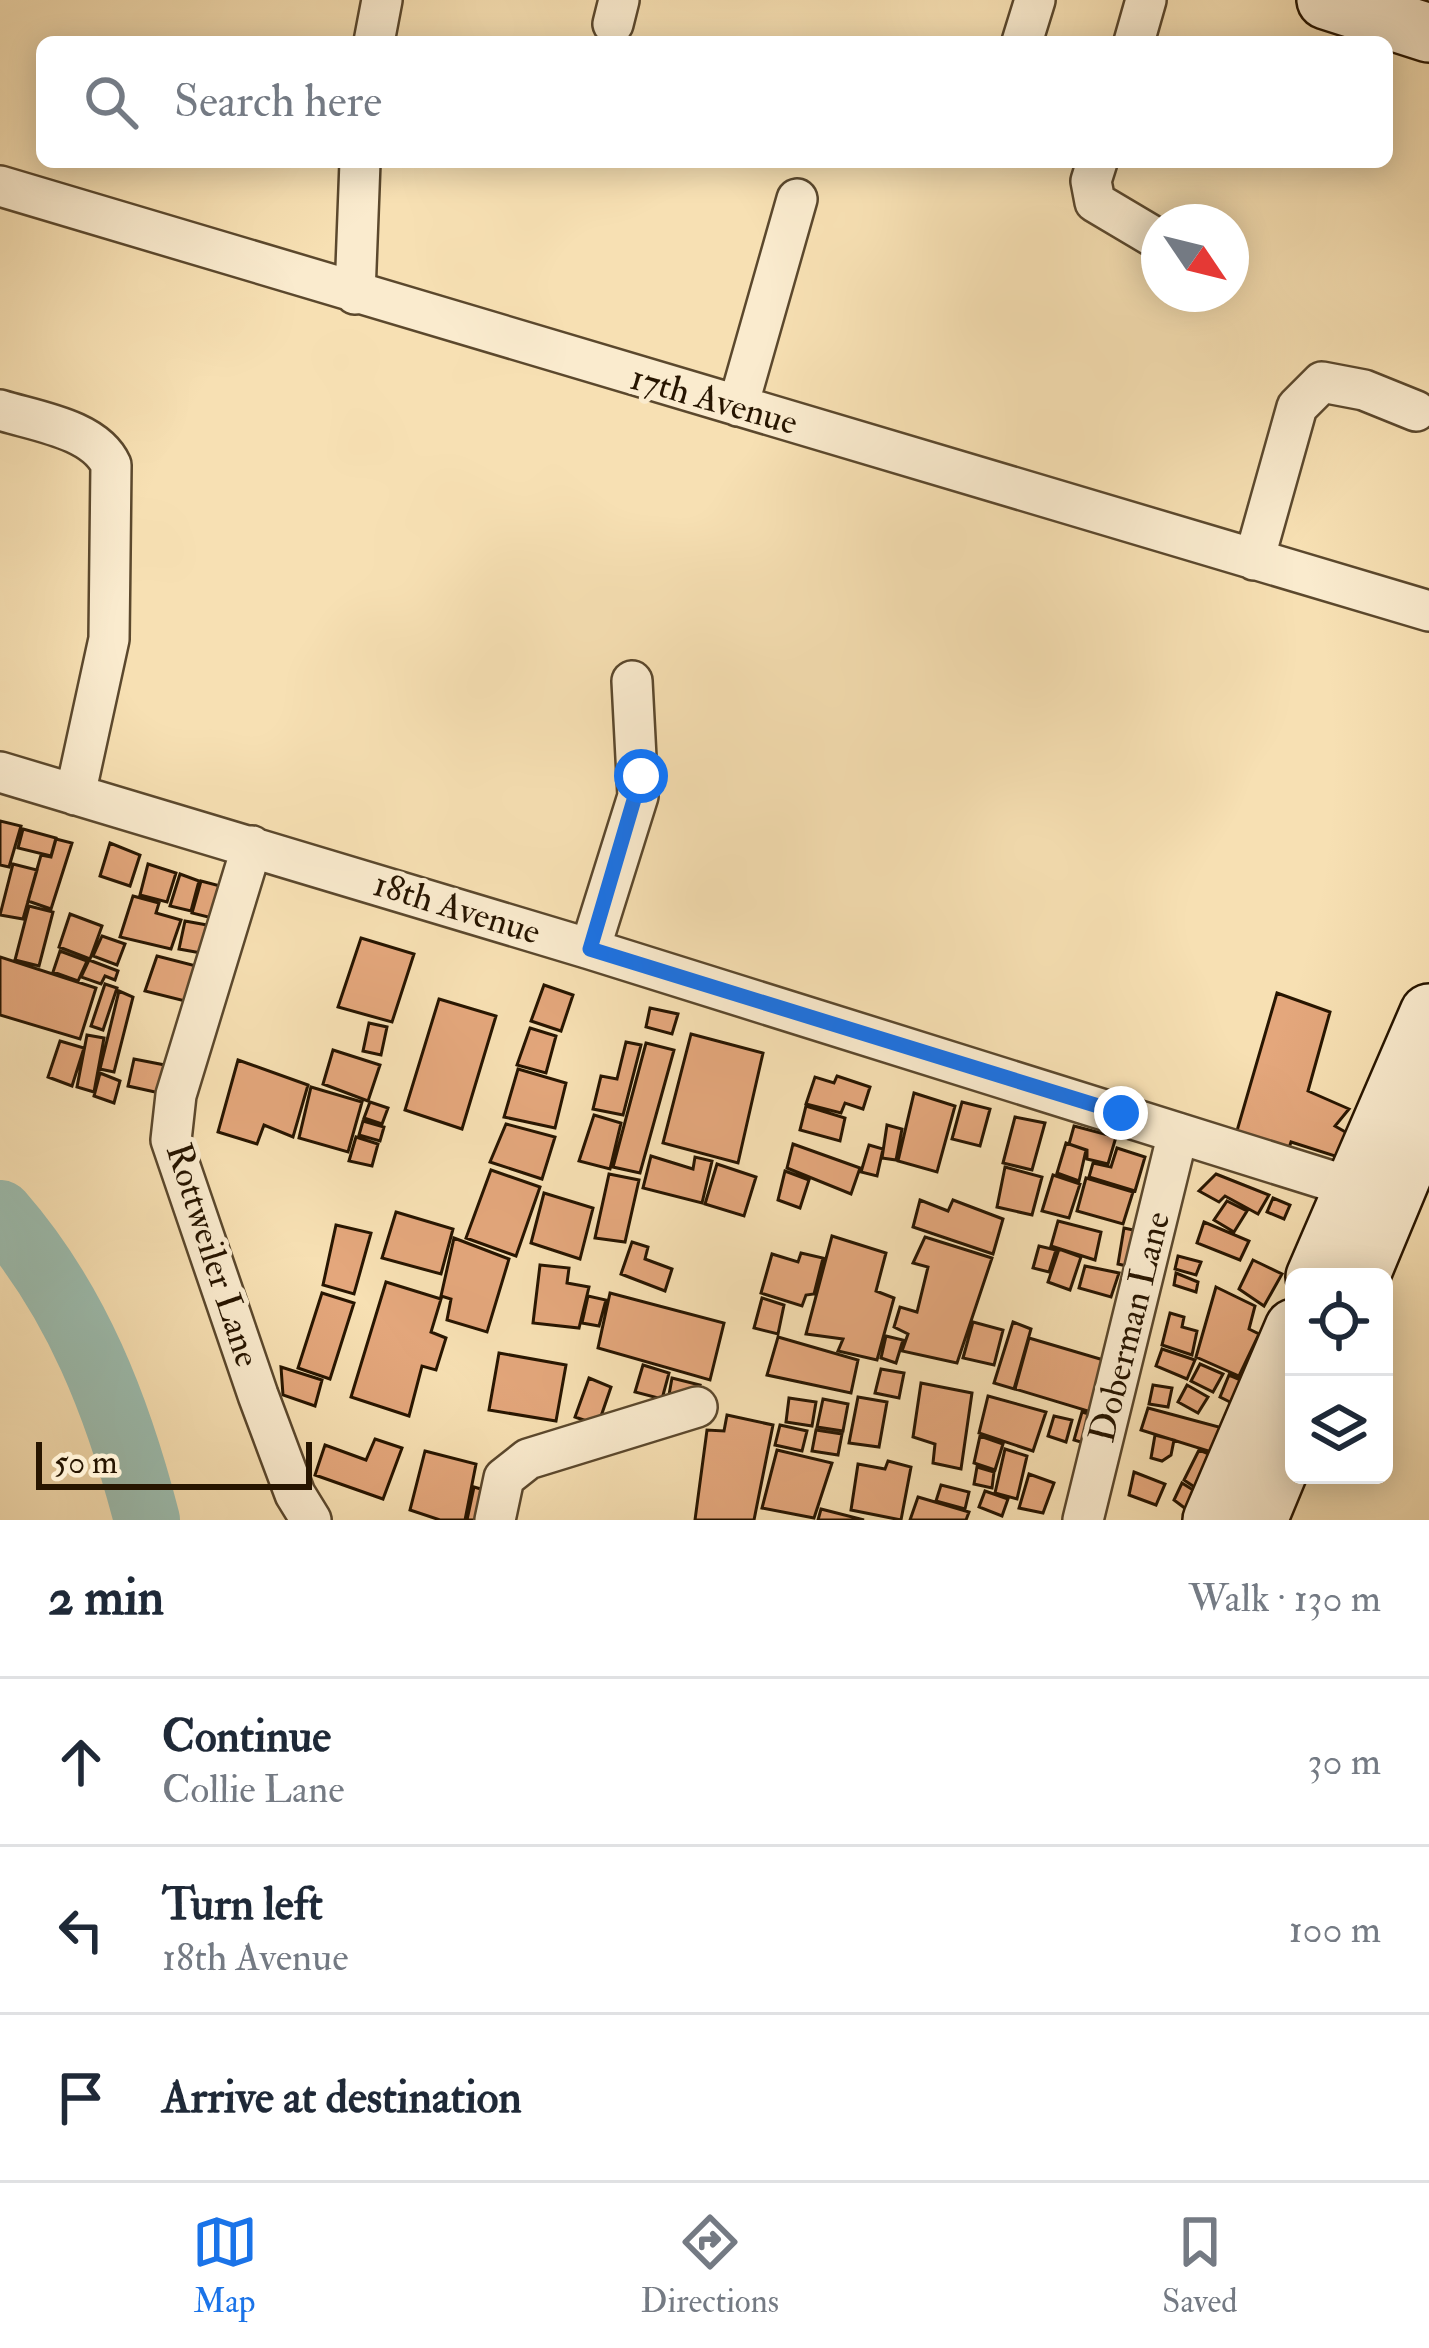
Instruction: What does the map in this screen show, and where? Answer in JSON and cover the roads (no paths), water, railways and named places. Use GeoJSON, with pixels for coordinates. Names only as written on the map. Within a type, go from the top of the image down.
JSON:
{"type":"FeatureCollection","features":[{"type":"Feature","properties":{"kind":"street"},"geometry":{"type":"LineString","coordinates":[[375,36],[382,0]]}},
{"type":"Feature","properties":{"kind":"street"},"geometry":{"type":"LineString","coordinates":[[1024,36],[1035,0]]}},
{"type":"Feature","properties":{"kind":"street"},"geometry":{"type":"LineString","coordinates":[[1135,36],[1146,0]]}},
{"type":"Feature","properties":{"kind":"street"},"geometry":{"type":"LineString","coordinates":[[1326,0],[1429,33]]}},
{"type":"Feature","properties":{"kind":"street"},"geometry":{"type":"LineString","coordinates":[[355,294],[360,168]]}},
{"type":"Feature","properties":{"kind":"street"},"geometry":{"type":"LineString","coordinates":[[1095,168],[1091,181],[1095,202],[1141,231]]}},
{"type":"Feature","properties":{"kind":"street","name":"17th Avenue"},"geometry":{"type":"LineString","coordinates":[[0,186],[1429,611]]}},
{"type":"Feature","properties":{"kind":"street"},"geometry":{"type":"LineString","coordinates":[[738,406],[797,199]]}},
{"type":"Feature","properties":{"kind":"street"},"geometry":{"type":"LineString","coordinates":[[1254,560],[1297,407],[1308,392],[1322,382],[1364,390],[1416,410]]}},
{"type":"Feature","properties":{"kind":"street"},"geometry":{"type":"LineString","coordinates":[[0,410],[84,438],[106,453],[111,465],[109,639],[75,795]]}},
{"type":"Feature","properties":{"kind":"street"},"geometry":{"type":"LineString","coordinates":[[590,949],[638,796],[632,681]]}},
{"type":"Feature","properties":{"kind":"street","name":"18th Avenue"},"geometry":{"type":"LineString","coordinates":[[0,772],[590,949],[1373,1194]]}},
{"type":"Feature","properties":{"kind":"street","name":"Rottweiler Lane"},"geometry":{"type":"LineString","coordinates":[[253,846],[176,1095],[171,1140],[266,1415],[311,1520]]}},
{"type":"Feature","properties":{"kind":"street"},"geometry":{"type":"LineString","coordinates":[[1361,1268],[1373,1194],[1429,1013]]}},
{"type":"Feature","properties":{"kind":"street"},"geometry":{"type":"LineString","coordinates":[[1322,1268],[1429,1111]]}},
{"type":"Feature","properties":{"kind":"street","name":"Doberman Lane"},"geometry":{"type":"LineString","coordinates":[[1083,1520],[1178,1133]]}},
{"type":"Feature","properties":{"kind":"street"},"geometry":{"type":"LineString","coordinates":[[1213,1520],[1285,1349]]}},
{"type":"Feature","properties":{"kind":"street"},"geometry":{"type":"LineString","coordinates":[[495,1520],[504,1478],[527,1459],[697,1407]]}},
{"type":"Feature","properties":{"kind":"street"},"geometry":{"type":"LineString","coordinates":[[1258,1520],[1285,1455]]}},
{"type":"Feature","properties":{"kind":"waterway"},"geometry":{"type":"LineString","coordinates":[[0,1213],[51,1282],[92,1357],[123,1437],[147,1520]]}}]}
